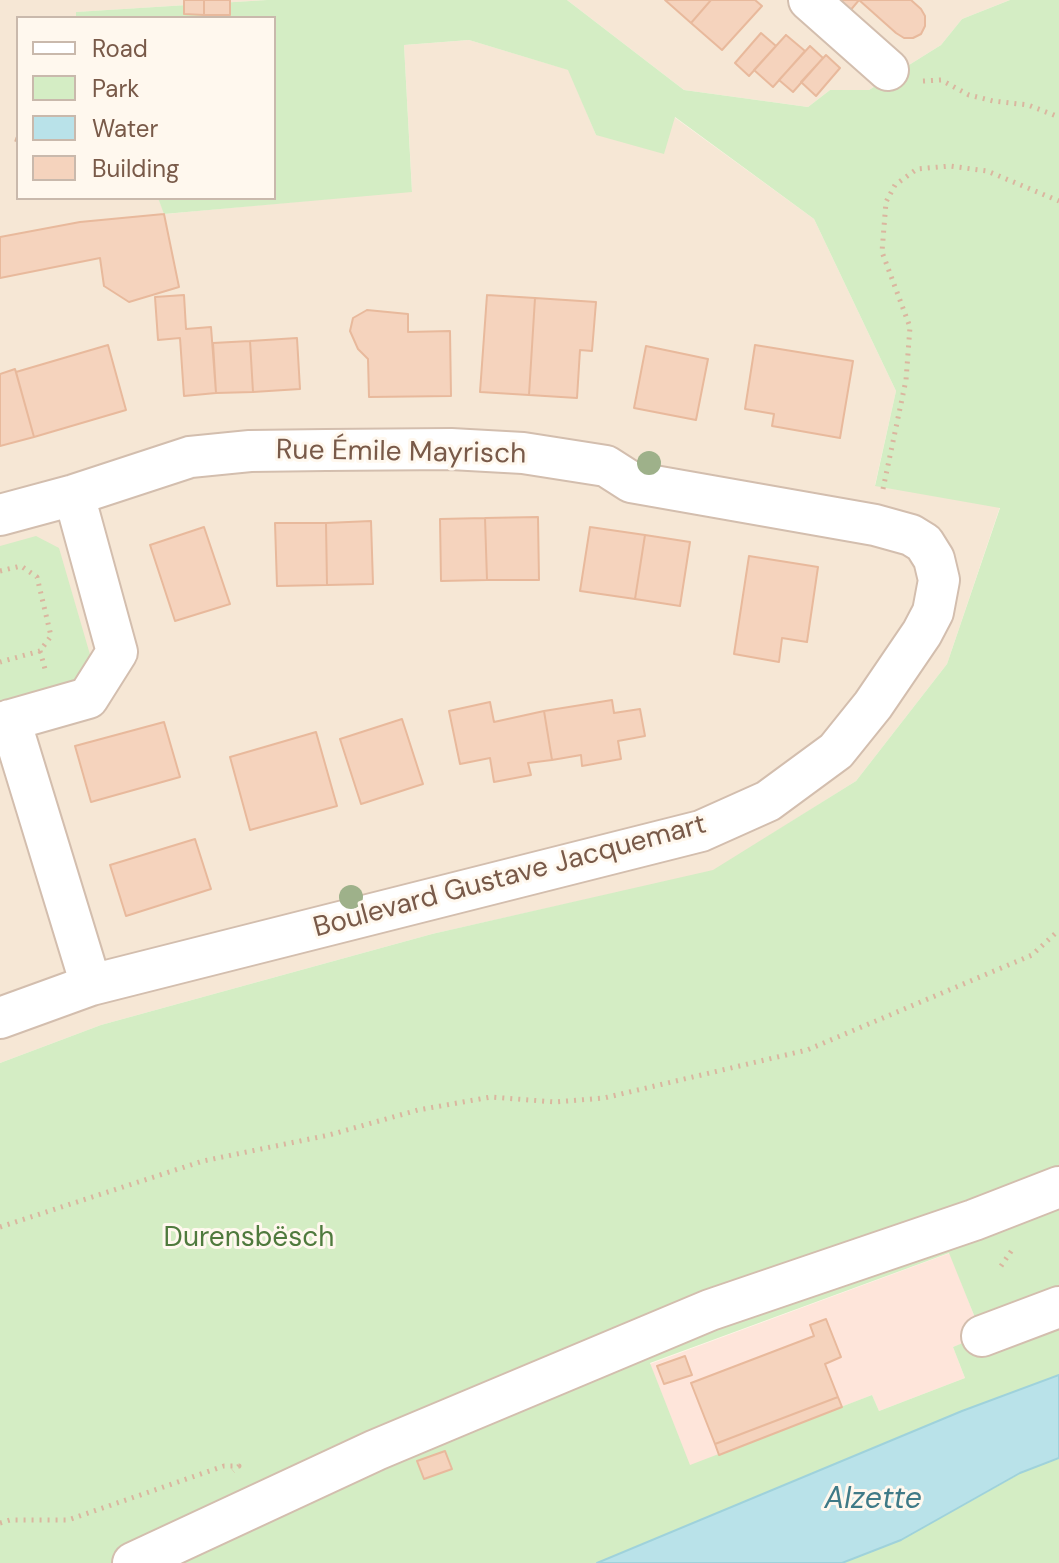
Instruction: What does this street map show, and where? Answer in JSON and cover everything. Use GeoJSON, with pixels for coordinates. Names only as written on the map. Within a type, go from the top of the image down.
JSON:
{"type":"FeatureCollection","features":[{"type":"Feature","properties":{"kind":"street"},"geometry":{"type":"LineString","coordinates":[[809,0],[888,70]]}},
{"type":"Feature","properties":{"kind":"street","name":"Rue Émile Mayrisch"},"geometry":{"type":"LineString","coordinates":[[0,515],[74,495],[190,457],[250,451],[451,449],[523,453],[606,466],[631,482],[875,525],[911,535],[924,543],[934,559]]}},
{"type":"Feature","properties":{"kind":"street"},"geometry":{"type":"LineString","coordinates":[[74,495],[117,652],[88,698],[5,722],[91,985]]}},
{"type":"Feature","properties":{"kind":"street","name":"Boulevard Gustave Jacquemart"},"geometry":{"type":"LineString","coordinates":[[0,1018],[91,985],[701,831],[768,801],[836,751],[873,705],[933,612],[939,580],[934,559]]}},
{"type":"Feature","properties":{"kind":"street"},"geometry":{"type":"LineString","coordinates":[[133,1563],[376,1450],[710,1310],[974,1220],[1059,1187]]}},
{"type":"Feature","properties":{"kind":"street"},"geometry":{"type":"LineString","coordinates":[[982,1336],[1059,1307]]}},
{"type":"Feature","properties":{"kind":"path"},"geometry":{"type":"LineString","coordinates":[[941,80],[969,95],[1028,105],[1059,117]]}},
{"type":"Feature","properties":{"kind":"path"},"geometry":{"type":"LineString","coordinates":[[875,525],[904,393],[910,327],[882,252],[886,202],[895,185],[917,169],[950,166],[987,171],[1059,201]]}},
{"type":"Feature","properties":{"kind":"path"},"geometry":{"type":"LineString","coordinates":[[0,571],[21,566],[37,577],[51,636],[40,651],[0,662]]}},
{"type":"Feature","properties":{"kind":"path"},"geometry":{"type":"LineString","coordinates":[[0,1227],[203,1161],[329,1135],[418,1110],[491,1097],[555,1102],[604,1098],[807,1050],[1032,955],[1059,930]]}},
{"type":"Feature","properties":{"kind":"path"},"geometry":{"type":"LineString","coordinates":[[0,1523],[10,1520],[68,1520],[224,1466]]}},
{"type":"Feature","properties":{"kind":"shaded area"},"geometry":{"type":"Polygon","coordinates":[[[0,0],[267,0],[77,12],[76,16],[16,16],[16,200],[159,200],[165,214],[412,191],[404,45],[469,40],[569,70],[596,135],[674,117],[814,219],[896,391],[875,485],[1000,507],[947,664],[856,781],[713,871],[432,934],[101,1025],[0,1063],[0,0]]]}},
{"type":"Feature","properties":{"kind":"shaded area"},"geometry":{"type":"Polygon","coordinates":[[[567,0],[1010,0],[962,19],[941,45],[869,90],[830,90],[808,107],[684,90],[567,0]]]}},
{"type":"Feature","properties":{"kind":"shaded area"},"geometry":{"type":"Polygon","coordinates":[[[950,1253],[982,1336],[953,1347],[965,1378],[879,1411],[872,1395],[511,1537],[653,1374],[650,1364],[950,1253]]]}},
{"type":"Feature","properties":{"kind":"green space","name":"Durensbësch"},"geometry":{"type":"Polygon","coordinates":[[[267,0],[567,0],[684,90],[808,107],[830,90],[869,90],[941,45],[962,19],[1010,0],[1059,0],[1059,1375],[962,1411],[597,1563],[0,1563],[0,1063],[101,1025],[432,934],[713,870],[856,781],[947,664],[1000,508],[875,486],[896,391],[814,219],[675,117],[664,154],[596,135],[568,70],[469,40],[404,45],[412,192],[164,214],[159,200],[276,200],[276,16],[76,16],[76,12],[267,0]],[[949,1253],[650,1363],[690,1465],[872,1395],[879,1411],[965,1378],[953,1347],[982,1335],[949,1253]]]}},
{"type":"Feature","properties":{"kind":"green space"},"geometry":{"type":"Polygon","coordinates":[[[36,536],[59,548],[91,658],[79,682],[0,703],[0,546],[36,536]]]}},
{"type":"Feature","properties":{"kind":"green space"},"geometry":{"type":"Polygon","coordinates":[[[1059,1458],[1059,1563],[843,1563],[901,1540],[1021,1473],[1059,1458]]]}},
{"type":"Feature","properties":{"kind":"water","name":"Alzette"},"geometry":{"type":"Polygon","coordinates":[[[1059,1375],[1059,1458],[1020,1473],[901,1540],[842,1563],[597,1563],[962,1411],[1059,1375]]]}},
{"type":"Feature","properties":{"kind":"building"},"geometry":{"type":"Polygon","coordinates":[[[184,0],[204,0],[204,15],[184,14],[184,0]]]}},
{"type":"Feature","properties":{"kind":"building"},"geometry":{"type":"Polygon","coordinates":[[[204,0],[230,0],[230,15],[204,15],[204,0]]]}},
{"type":"Feature","properties":{"kind":"building"},"geometry":{"type":"Polygon","coordinates":[[[665,0],[711,0],[691,23],[665,0]]]}},
{"type":"Feature","properties":{"kind":"building"},"geometry":{"type":"Polygon","coordinates":[[[711,0],[755,0],[762,6],[722,50],[691,23],[711,0]]]}},
{"type":"Feature","properties":{"kind":"building"},"geometry":{"type":"Polygon","coordinates":[[[835,0],[859,0],[849,12],[835,0]]]}},
{"type":"Feature","properties":{"kind":"building"},"geometry":{"type":"Polygon","coordinates":[[[859,0],[911,0],[925,16],[925,26],[921,34],[904,38],[859,0]]]}},
{"type":"Feature","properties":{"kind":"building"},"geometry":{"type":"Polygon","coordinates":[[[761,33],[776,46],[749,76],[735,63],[761,33]]]}},
{"type":"Feature","properties":{"kind":"building"},"geometry":{"type":"Polygon","coordinates":[[[786,35],[805,51],[773,87],[754,70],[786,35]]]}},
{"type":"Feature","properties":{"kind":"building"},"geometry":{"type":"Polygon","coordinates":[[[810,46],[823,58],[793,92],[779,80],[810,46]]]}},
{"type":"Feature","properties":{"kind":"building"},"geometry":{"type":"Polygon","coordinates":[[[826,55],[840,68],[816,96],[801,82],[826,55]]]}},
{"type":"Feature","properties":{"kind":"building"},"geometry":{"type":"Polygon","coordinates":[[[164,214],[179,287],[129,302],[104,286],[100,258],[0,278],[0,237],[80,222],[164,214]]]}},
{"type":"Feature","properties":{"kind":"building"},"geometry":{"type":"Polygon","coordinates":[[[184,295],[186,329],[211,327],[216,393],[184,396],[180,338],[158,340],[155,297],[184,295]]]}},
{"type":"Feature","properties":{"kind":"building"},"geometry":{"type":"Polygon","coordinates":[[[487,295],[535,298],[529,395],[480,392],[487,295]]]}},
{"type":"Feature","properties":{"kind":"building"},"geometry":{"type":"Polygon","coordinates":[[[535,298],[596,302],[592,351],[580,350],[577,398],[529,395],[535,298]]]}},
{"type":"Feature","properties":{"kind":"building"},"geometry":{"type":"Polygon","coordinates":[[[367,310],[408,314],[408,332],[450,331],[451,396],[369,397],[368,359],[358,349],[350,331],[353,318],[367,310]]]}},
{"type":"Feature","properties":{"kind":"building"},"geometry":{"type":"Polygon","coordinates":[[[297,338],[300,389],[253,392],[250,341],[297,338]]]}},
{"type":"Feature","properties":{"kind":"building"},"geometry":{"type":"Polygon","coordinates":[[[250,341],[253,392],[216,393],[213,343],[250,341]]]}},
{"type":"Feature","properties":{"kind":"building"},"geometry":{"type":"Polygon","coordinates":[[[108,345],[126,410],[34,437],[16,372],[108,345]]]}},
{"type":"Feature","properties":{"kind":"building"},"geometry":{"type":"Polygon","coordinates":[[[755,345],[853,361],[840,438],[772,426],[774,414],[745,409],[755,345]]]}},
{"type":"Feature","properties":{"kind":"building"},"geometry":{"type":"Polygon","coordinates":[[[646,346],[708,359],[696,420],[634,408],[646,346]]]}},
{"type":"Feature","properties":{"kind":"building"},"geometry":{"type":"Polygon","coordinates":[[[15,369],[34,437],[0,446],[0,374],[15,369]]]}},
{"type":"Feature","properties":{"kind":"building"},"geometry":{"type":"Polygon","coordinates":[[[538,517],[539,580],[487,580],[485,518],[538,517]]]}},
{"type":"Feature","properties":{"kind":"building"},"geometry":{"type":"Polygon","coordinates":[[[485,518],[487,580],[441,581],[440,519],[485,518]]]}},
{"type":"Feature","properties":{"kind":"building"},"geometry":{"type":"Polygon","coordinates":[[[371,521],[373,584],[327,585],[326,523],[371,521]]]}},
{"type":"Feature","properties":{"kind":"building"},"geometry":{"type":"Polygon","coordinates":[[[275,523],[326,523],[327,585],[277,586],[275,523]]]}},
{"type":"Feature","properties":{"kind":"building"},"geometry":{"type":"Polygon","coordinates":[[[204,527],[230,604],[175,621],[150,545],[204,527]]]}},
{"type":"Feature","properties":{"kind":"building"},"geometry":{"type":"Polygon","coordinates":[[[590,527],[645,535],[635,599],[580,591],[590,527]]]}},
{"type":"Feature","properties":{"kind":"building"},"geometry":{"type":"Polygon","coordinates":[[[645,535],[690,542],[680,606],[635,599],[645,535]]]}},
{"type":"Feature","properties":{"kind":"building"},"geometry":{"type":"Polygon","coordinates":[[[749,556],[818,567],[807,642],[782,638],[779,662],[734,654],[749,556]]]}},
{"type":"Feature","properties":{"kind":"building"},"geometry":{"type":"Polygon","coordinates":[[[612,700],[614,713],[640,709],[645,736],[618,741],[621,759],[582,766],[581,755],[552,760],[544,711],[612,700]]]}},
{"type":"Feature","properties":{"kind":"building"},"geometry":{"type":"Polygon","coordinates":[[[490,702],[494,722],[544,711],[552,760],[528,763],[531,775],[494,782],[490,758],[460,764],[449,711],[490,702]]]}},
{"type":"Feature","properties":{"kind":"building"},"geometry":{"type":"Polygon","coordinates":[[[402,719],[423,784],[361,804],[340,739],[402,719]]]}},
{"type":"Feature","properties":{"kind":"building"},"geometry":{"type":"Polygon","coordinates":[[[164,722],[180,777],[91,802],[75,746],[164,722]]]}},
{"type":"Feature","properties":{"kind":"building"},"geometry":{"type":"Polygon","coordinates":[[[316,732],[337,806],[250,830],[230,757],[316,732]]]}},
{"type":"Feature","properties":{"kind":"building"},"geometry":{"type":"Polygon","coordinates":[[[195,839],[211,889],[126,916],[110,865],[195,839]]]}},
{"type":"Feature","properties":{"kind":"building"},"geometry":{"type":"Polygon","coordinates":[[[826,1319],[841,1357],[825,1364],[838,1397],[715,1444],[691,1383],[814,1336],[810,1325],[826,1319]]]}},
{"type":"Feature","properties":{"kind":"building"},"geometry":{"type":"Polygon","coordinates":[[[685,1356],[692,1375],[664,1384],[657,1366],[685,1356]]]}},
{"type":"Feature","properties":{"kind":"building"},"geometry":{"type":"Polygon","coordinates":[[[838,1397],[842,1407],[719,1455],[715,1444],[838,1397]]]}},
{"type":"Feature","properties":{"kind":"building"},"geometry":{"type":"Polygon","coordinates":[[[445,1451],[452,1469],[424,1479],[417,1461],[445,1451]]]}}]}
